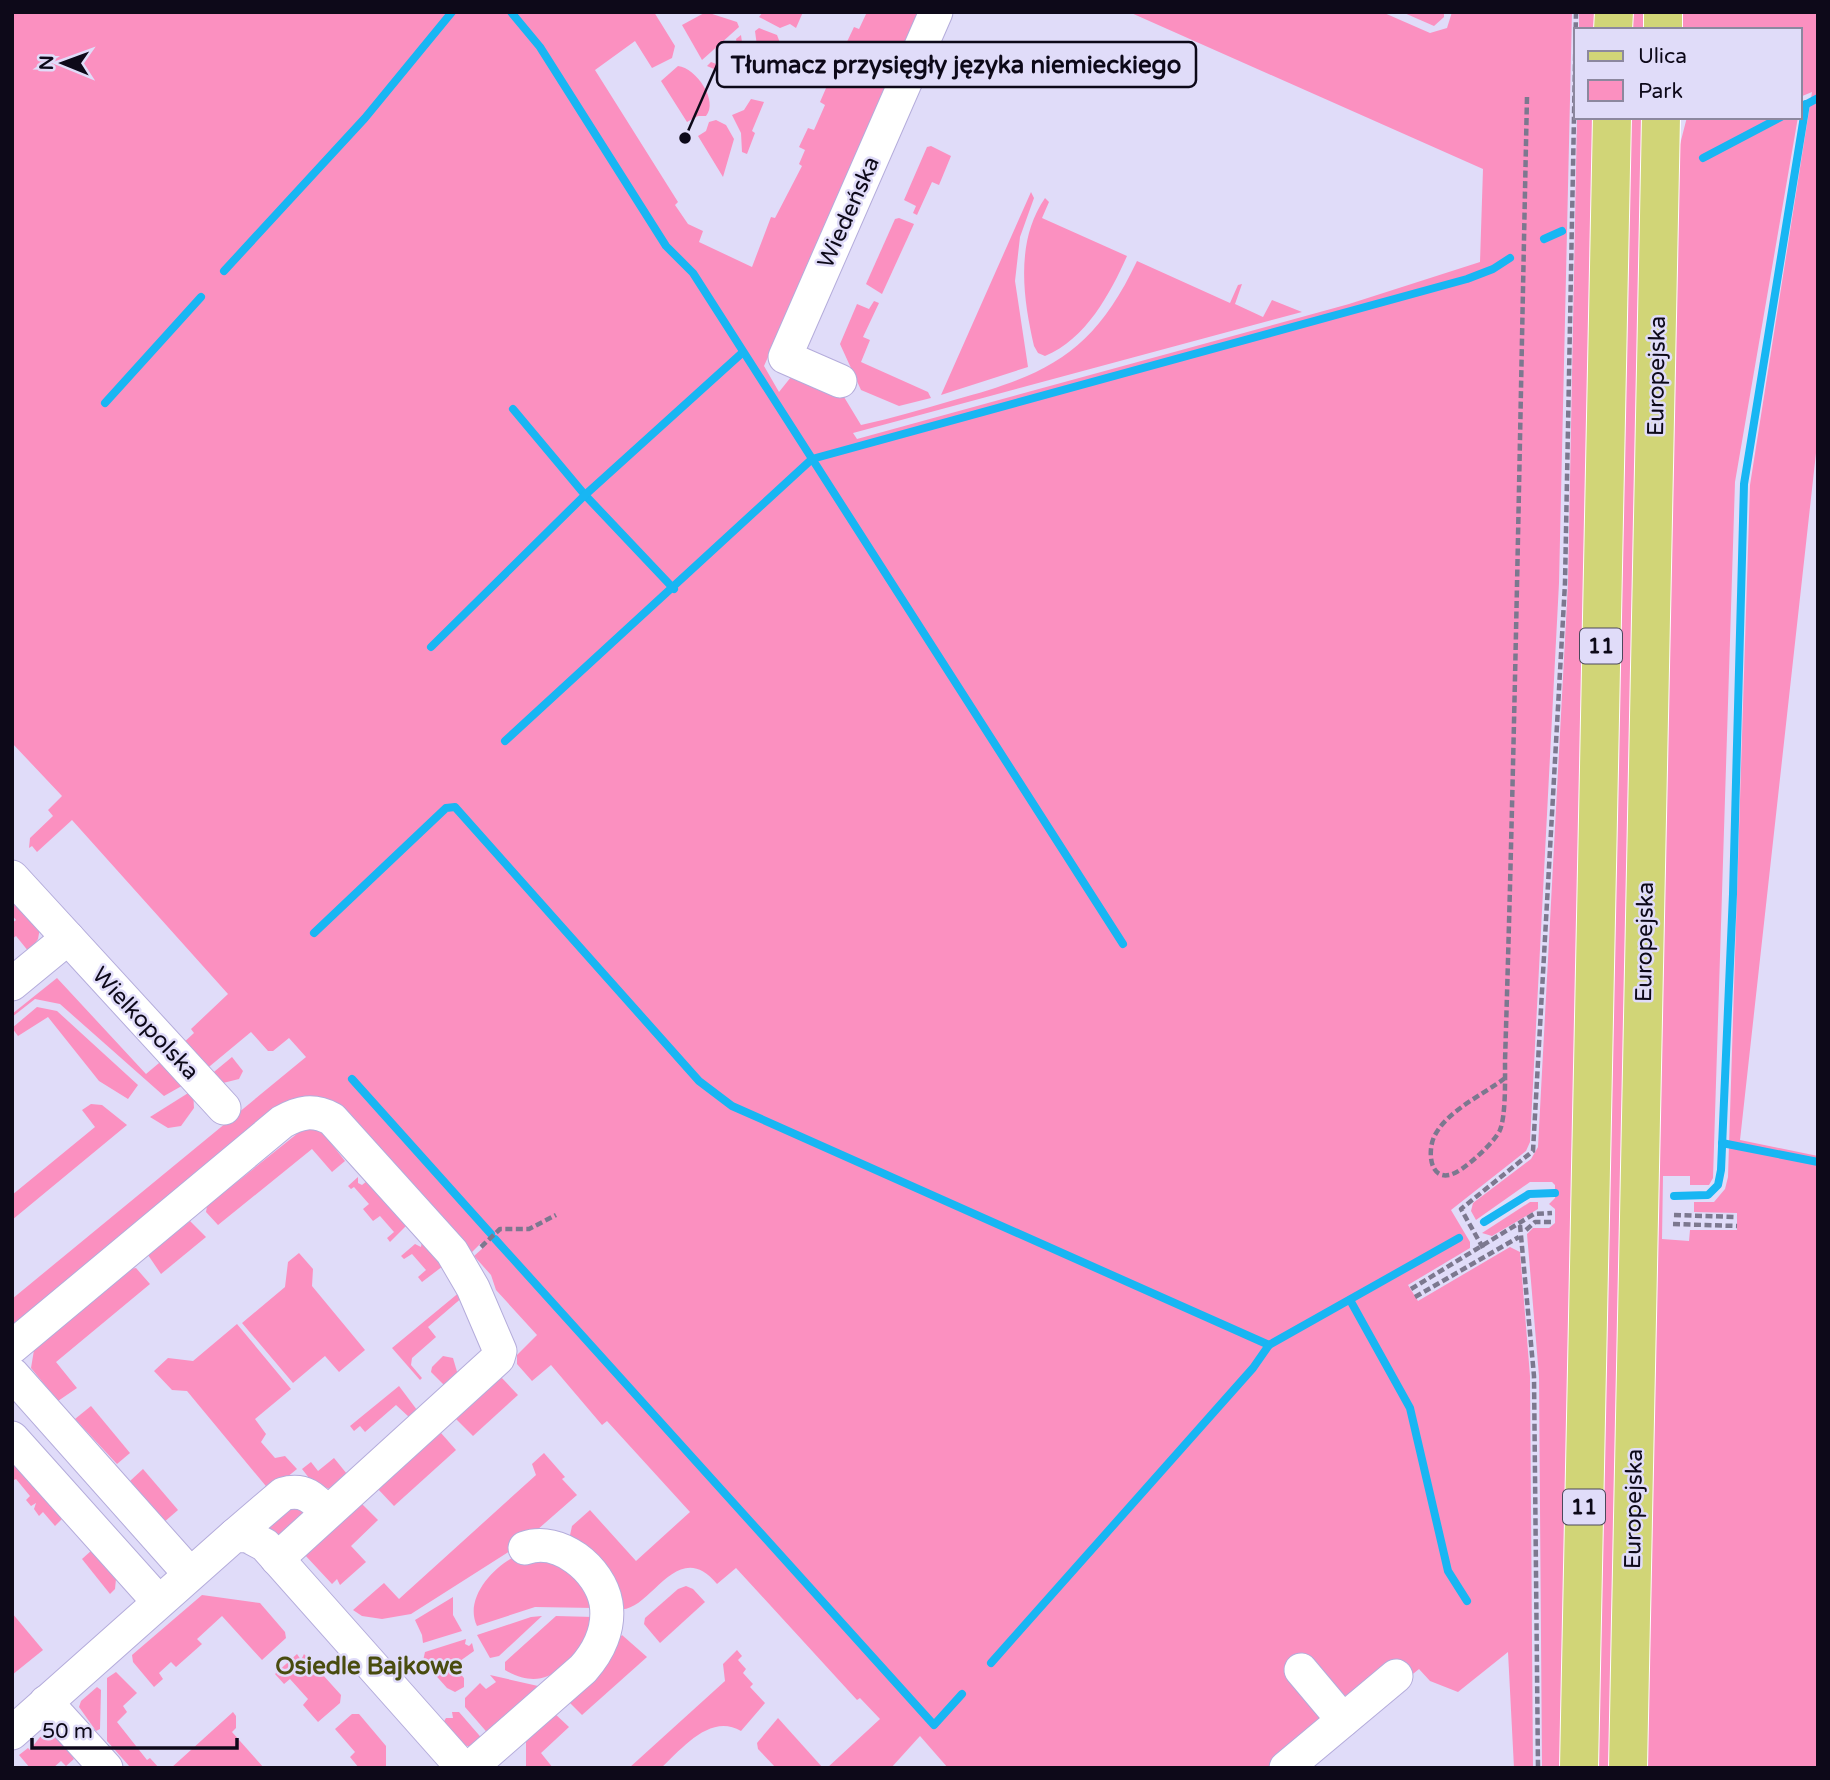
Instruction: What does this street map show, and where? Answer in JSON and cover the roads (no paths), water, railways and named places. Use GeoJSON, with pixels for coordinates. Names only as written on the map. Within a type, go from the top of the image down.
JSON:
{"type":"FeatureCollection","features":[{"type":"Feature","properties":{"kind":"main road","name":"11"},"geometry":{"type":"LineString","coordinates":[[1579,1768],[1612,119]]}},
{"type":"Feature","properties":{"kind":"main road","name":"Europejska"},"geometry":{"type":"LineString","coordinates":[[1628,1768],[1661,119]]}},
{"type":"Feature","properties":{"kind":"street","name":"Wiedeńska"},"geometry":{"type":"LineString","coordinates":[[840,381],[785,356],[936,12]]}},
{"type":"Feature","properties":{"kind":"street","name":"Wielkopolska"},"geometry":{"type":"LineString","coordinates":[[12,877],[224,1108]]}},
{"type":"Feature","properties":{"kind":"street"},"geometry":{"type":"LineString","coordinates":[[12,984],[61,930]]}},
{"type":"Feature","properties":{"kind":"street"},"geometry":{"type":"LineString","coordinates":[[12,1347],[282,1122],[307,1111],[320,1112],[332,1119],[452,1252],[473,1288],[500,1351],[498,1358],[277,1559]]}},
{"type":"Feature","properties":{"kind":"street"},"geometry":{"type":"LineString","coordinates":[[12,1374],[190,1574]]}},
{"type":"Feature","properties":{"kind":"street"},"geometry":{"type":"LineString","coordinates":[[12,1438],[158,1601]]}},
{"type":"Feature","properties":{"kind":"street"},"geometry":{"type":"LineString","coordinates":[[12,1733],[158,1601],[284,1494],[308,1494],[327,1513]]}},
{"type":"Feature","properties":{"kind":"street"},"geometry":{"type":"LineString","coordinates":[[235,1535],[258,1540],[277,1559],[463,1768]]}},
{"type":"Feature","properties":{"kind":"street"},"geometry":{"type":"LineString","coordinates":[[470,1768],[583,1669],[592,1659],[605,1632],[606,1604],[590,1572],[572,1556],[548,1544],[525,1548]]}},
{"type":"Feature","properties":{"kind":"street"},"geometry":{"type":"LineString","coordinates":[[1301,1670],[1343,1720]]}},
{"type":"Feature","properties":{"kind":"street"},"geometry":{"type":"LineString","coordinates":[[1286,1768],[1396,1676]]}},
{"type":"Feature","properties":{"kind":"street"},"geometry":{"type":"LineString","coordinates":[[46,1702],[106,1768]]}},
{"type":"Feature","properties":{"kind":"waterway"},"geometry":{"type":"LineString","coordinates":[[224,271],[365,118],[452,12]]}},
{"type":"Feature","properties":{"kind":"waterway"},"geometry":{"type":"LineString","coordinates":[[511,12],[540,47],[666,246],[693,273],[1123,944]]}},
{"type":"Feature","properties":{"kind":"waterway"},"geometry":{"type":"LineString","coordinates":[[1803,106],[1818,98]]}},
{"type":"Feature","properties":{"kind":"waterway"},"geometry":{"type":"LineString","coordinates":[[1674,1196],[1708,1195],[1718,1185],[1721,1170],[1733,894],[1744,484],[1806,104]]}},
{"type":"Feature","properties":{"kind":"waterway"},"geometry":{"type":"LineString","coordinates":[[1703,158],[1777,119]]}},
{"type":"Feature","properties":{"kind":"waterway"},"geometry":{"type":"LineString","coordinates":[[1544,239],[1562,231]]}},
{"type":"Feature","properties":{"kind":"waterway"},"geometry":{"type":"LineString","coordinates":[[505,741],[812,459],[1467,279],[1493,269],[1510,258]]}},
{"type":"Feature","properties":{"kind":"waterway"},"geometry":{"type":"LineString","coordinates":[[105,403],[201,297]]}},
{"type":"Feature","properties":{"kind":"waterway"},"geometry":{"type":"LineString","coordinates":[[431,647],[585,495],[742,353]]}},
{"type":"Feature","properties":{"kind":"waterway"},"geometry":{"type":"LineString","coordinates":[[513,409],[585,495],[674,589]]}},
{"type":"Feature","properties":{"kind":"waterway"},"geometry":{"type":"LineString","coordinates":[[314,933],[446,808],[455,807],[699,1081],[732,1106],[1269,1345]]}},
{"type":"Feature","properties":{"kind":"waterway"},"geometry":{"type":"LineString","coordinates":[[352,1079],[491,1234]]}},
{"type":"Feature","properties":{"kind":"waterway"},"geometry":{"type":"LineString","coordinates":[[1722,1143],[1818,1162]]}},
{"type":"Feature","properties":{"kind":"waterway"},"geometry":{"type":"LineString","coordinates":[[1484,1222],[1529,1194],[1555,1193]]}},
{"type":"Feature","properties":{"kind":"waterway"},"geometry":{"type":"LineString","coordinates":[[991,1663],[1253,1368],[1269,1345],[1459,1238]]}},
{"type":"Feature","properties":{"kind":"waterway"},"geometry":{"type":"LineString","coordinates":[[495,1239],[934,1725],[962,1694]]}},
{"type":"Feature","properties":{"kind":"waterway"},"geometry":{"type":"LineString","coordinates":[[1350,1300],[1410,1408],[1448,1571],[1467,1601]]}},
{"type":"Feature","properties":{"kind":"place","name":"Tłumacz przysięgły języka niemieckiego"},"geometry":{"type":"Point","coordinates":[685,138]}},
{"type":"Feature","properties":{"kind":"district","name":"Osiedle Bajkowe"},"geometry":{"type":"Point","coordinates":[369,1666]}}]}
